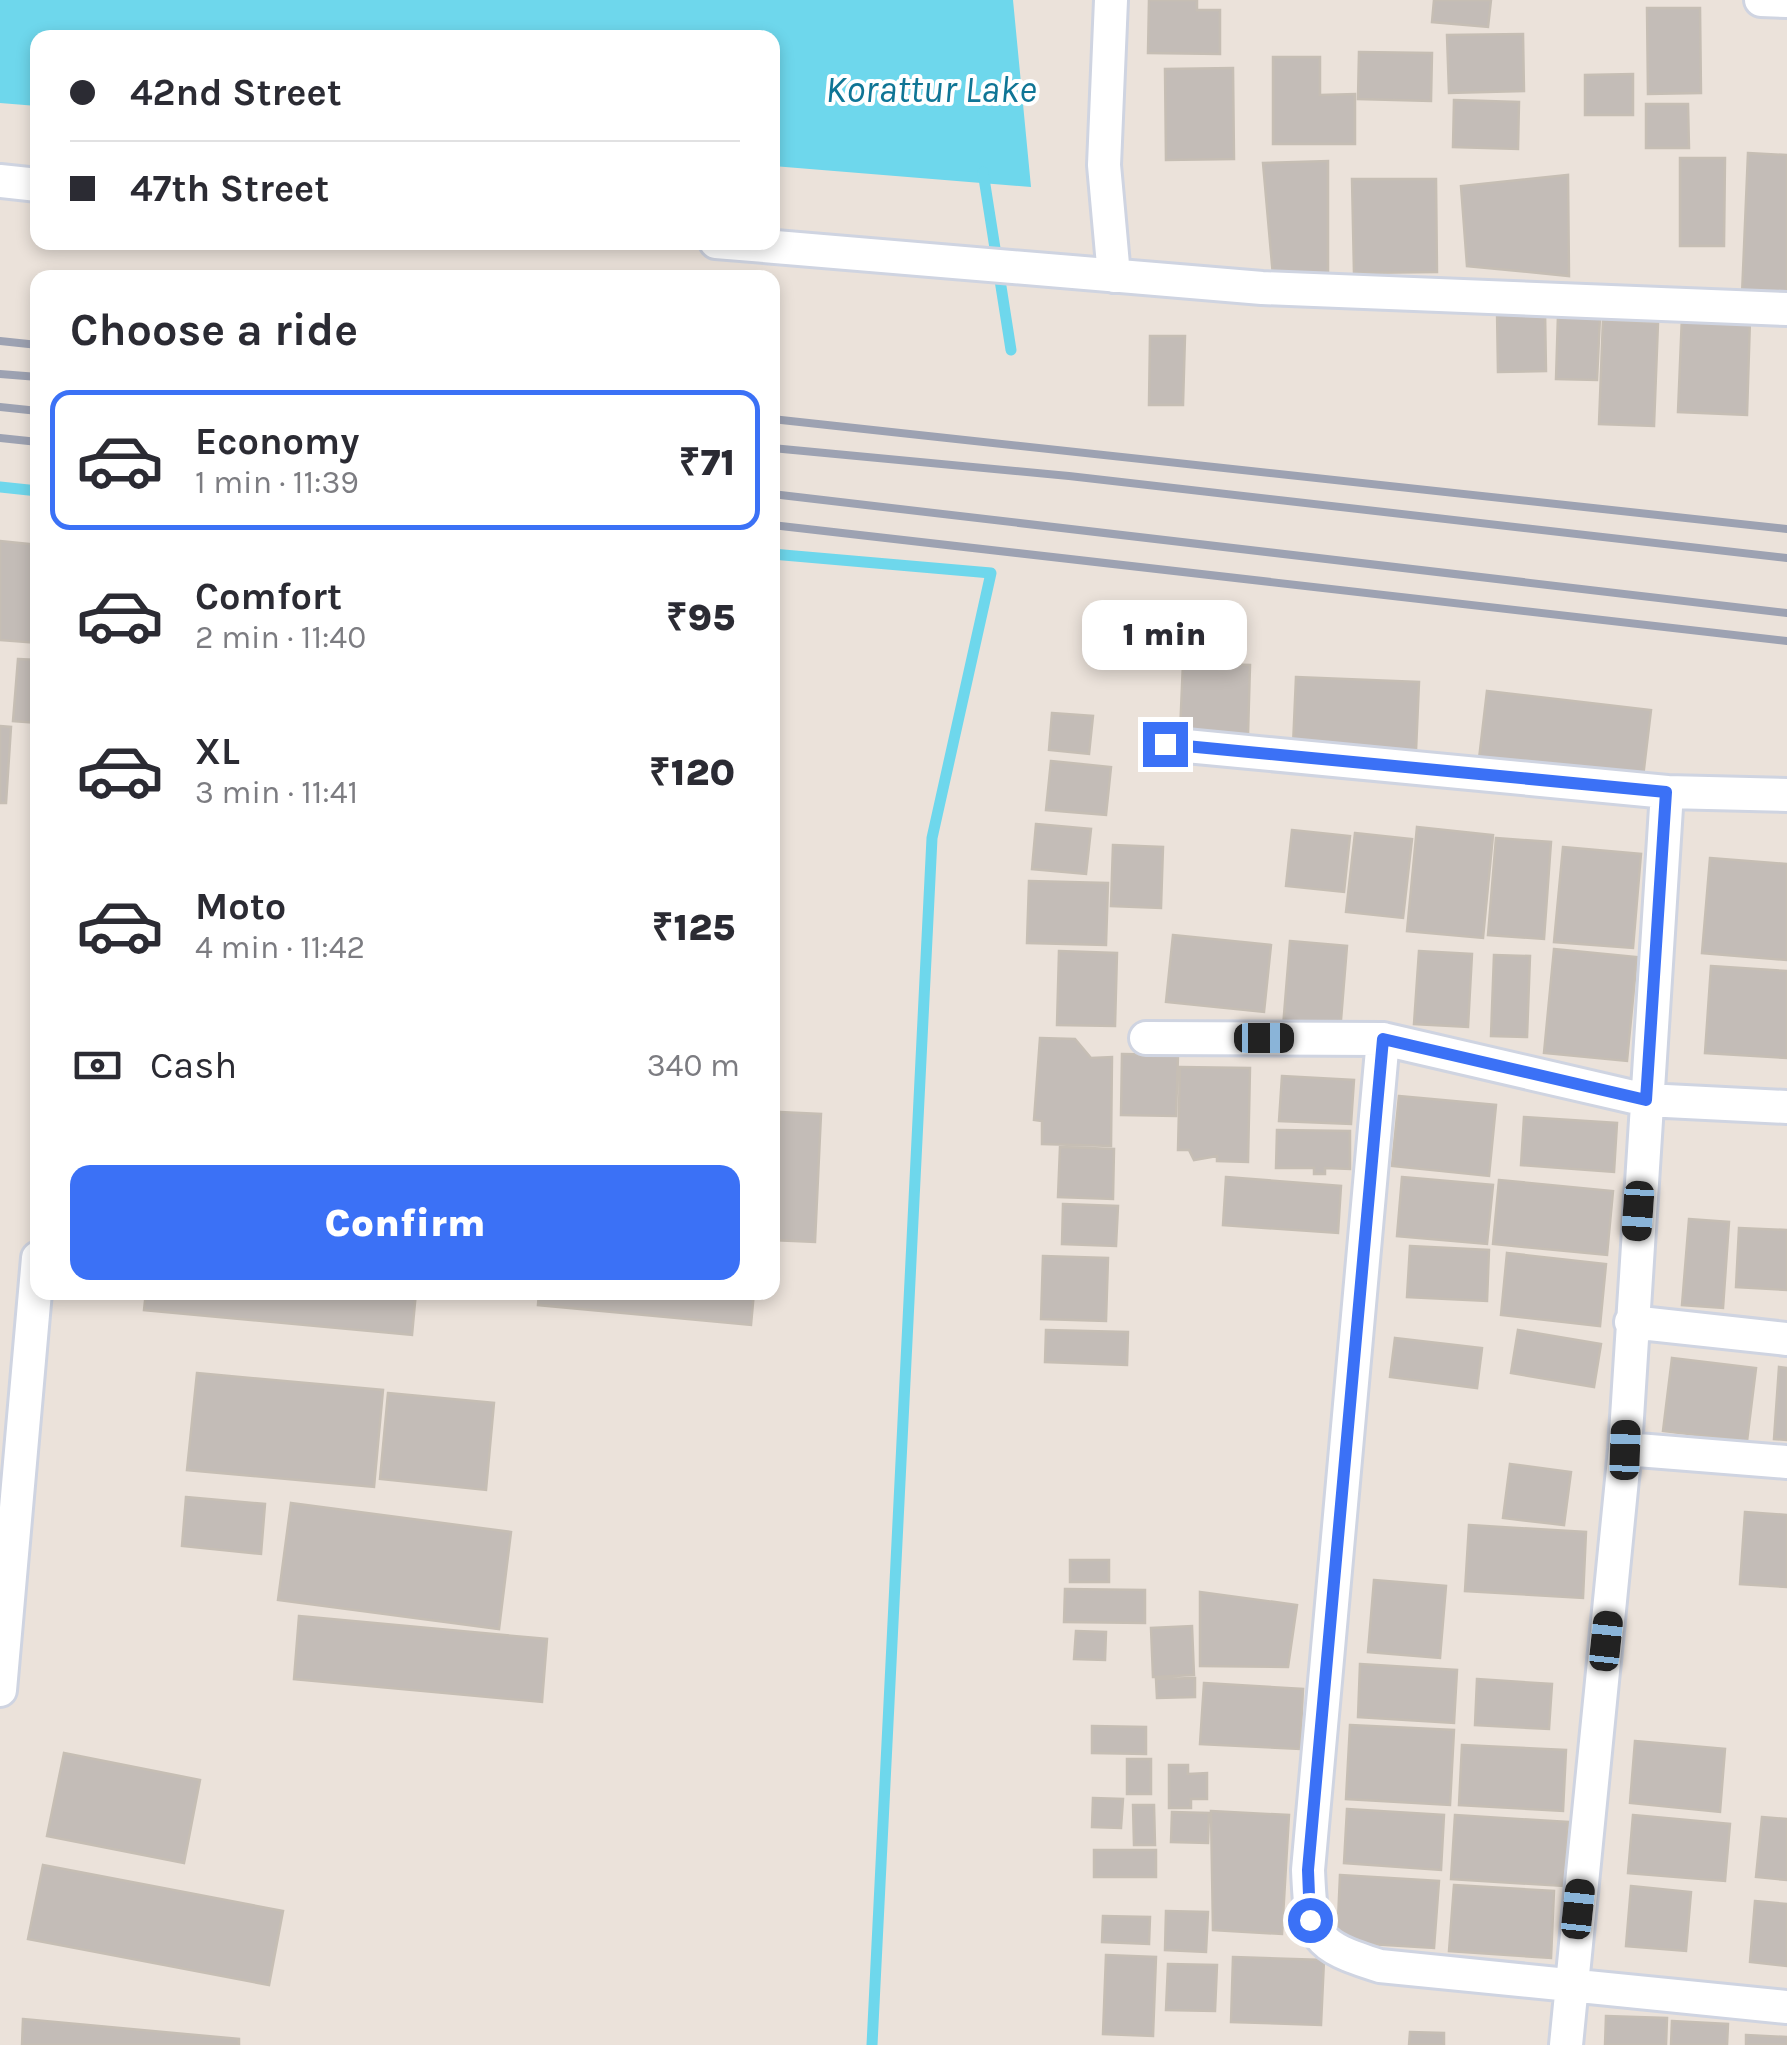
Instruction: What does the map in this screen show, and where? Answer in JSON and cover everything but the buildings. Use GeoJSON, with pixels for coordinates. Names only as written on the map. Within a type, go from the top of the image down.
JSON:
{"type":"FeatureCollection","features":[{"type":"Feature","properties":{"kind":"street"},"geometry":{"type":"LineString","coordinates":[[1111,0],[1104,165],[1114,276]]}},
{"type":"Feature","properties":{"kind":"street"},"geometry":{"type":"LineString","coordinates":[[1761,0],[1787,1]]}},
{"type":"Feature","properties":{"kind":"street"},"geometry":{"type":"LineString","coordinates":[[0,182],[30,184]]}},
{"type":"Feature","properties":{"kind":"street"},"geometry":{"type":"LineString","coordinates":[[780,248],[1262,288],[1787,310]]}},
{"type":"Feature","properties":{"kind":"street"},"geometry":{"type":"LineString","coordinates":[[1165,744],[1666,792],[1787,795]]}},
{"type":"Feature","properties":{"kind":"street"},"geometry":{"type":"LineString","coordinates":[[1566,2045],[1625,1450],[1666,792]]}},
{"type":"Feature","properties":{"kind":"street"},"geometry":{"type":"LineString","coordinates":[[1146,1038],[1383,1039],[1646,1100],[1787,1107]]}},
{"type":"Feature","properties":{"kind":"street"},"geometry":{"type":"LineString","coordinates":[[1383,1039],[1308,1870],[1310,1920],[1332,1951],[1380,1966],[1787,2006]]}},
{"type":"Feature","properties":{"kind":"street"},"geometry":{"type":"LineString","coordinates":[[0,1690],[34,1300]]}},
{"type":"Feature","properties":{"kind":"street"},"geometry":{"type":"LineString","coordinates":[[1631,1322],[1787,1339]]}},
{"type":"Feature","properties":{"kind":"street"},"geometry":{"type":"LineString","coordinates":[[1625,1450],[1787,1462]]}},
{"type":"Feature","properties":{"kind":"water","name":"Korattur Lake"},"geometry":{"type":"Polygon","coordinates":[[[0,0],[1013,0],[1031,187],[780,167],[780,30],[30,30],[30,105],[0,103],[0,0]]]}},
{"type":"Feature","properties":{"kind":"waterway"},"geometry":{"type":"LineString","coordinates":[[983,172],[1011,350]]}},
{"type":"Feature","properties":{"kind":"waterway"},"geometry":{"type":"LineString","coordinates":[[0,487],[30,490]]}},
{"type":"Feature","properties":{"kind":"waterway"},"geometry":{"type":"LineString","coordinates":[[780,555],[991,573],[932,838],[872,2045]]}},
{"type":"Feature","properties":{"kind":"railway"},"geometry":{"type":"LineString","coordinates":[[0,341],[30,344]]}},
{"type":"Feature","properties":{"kind":"railway"},"geometry":{"type":"LineString","coordinates":[[0,374],[30,376]]}},
{"type":"Feature","properties":{"kind":"railway"},"geometry":{"type":"LineString","coordinates":[[0,407],[30,410]]}},
{"type":"Feature","properties":{"kind":"railway"},"geometry":{"type":"LineString","coordinates":[[780,420],[1787,529]]}},
{"type":"Feature","properties":{"kind":"railway"},"geometry":{"type":"LineString","coordinates":[[0,438],[30,441]]}},
{"type":"Feature","properties":{"kind":"railway"},"geometry":{"type":"LineString","coordinates":[[780,449],[1069,476],[1787,558]]}},
{"type":"Feature","properties":{"kind":"railway"},"geometry":{"type":"LineString","coordinates":[[780,495],[1787,613]]}},
{"type":"Feature","properties":{"kind":"railway"},"geometry":{"type":"LineString","coordinates":[[780,526],[1787,641]]}},
{"type":"Feature","properties":{"kind":"route"},"geometry":{"type":"LineString","coordinates":[[1165,744],[1666,792],[1646,1100],[1383,1039],[1308,1870],[1310,1920]]}}]}
